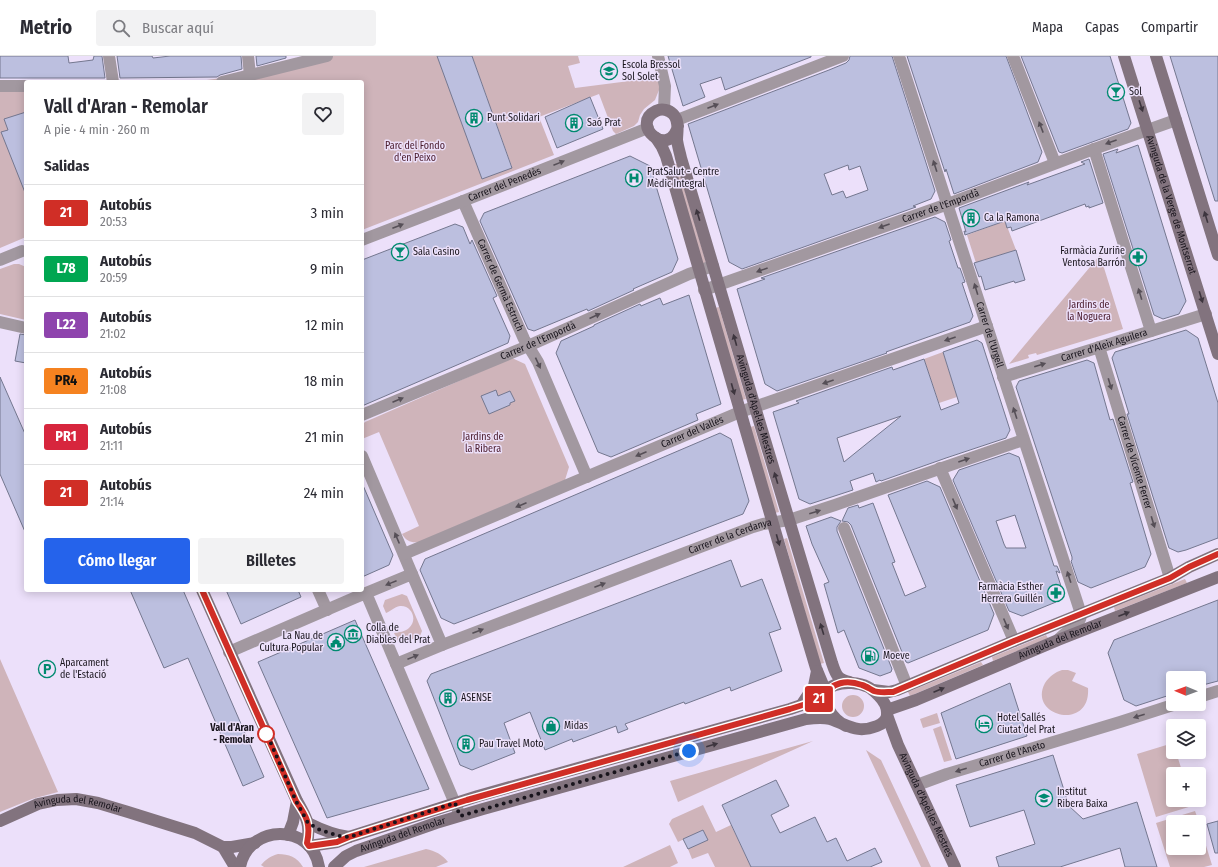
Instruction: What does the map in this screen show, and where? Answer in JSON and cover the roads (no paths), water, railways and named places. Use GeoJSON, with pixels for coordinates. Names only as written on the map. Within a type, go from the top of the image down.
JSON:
{"type":"FeatureCollection","features":[{"type":"Feature","properties":{"kind":"street"},"geometry":{"type":"LineString","coordinates":[[109,56],[113,80]]}},
{"type":"Feature","properties":{"kind":"street"},"geometry":{"type":"LineString","coordinates":[[248,56],[250,75]]}},
{"type":"Feature","properties":{"kind":"street"},"geometry":{"type":"LineString","coordinates":[[230,80],[327,56]]}},
{"type":"Feature","properties":{"kind":"street"},"geometry":{"type":"LineString","coordinates":[[658,56],[665,86],[664,109]]}},
{"type":"Feature","properties":{"kind":"street"},"geometry":{"type":"LineString","coordinates":[[677,123],[842,56]]}},
{"type":"Feature","properties":{"kind":"street","name":"Carrer de l'Urgell"},"geometry":{"type":"LineString","coordinates":[[899,56],[1081,614]]}},
{"type":"Feature","properties":{"kind":"street"},"geometry":{"type":"LineString","coordinates":[[1013,56],[1055,163]]}},
{"type":"Feature","properties":{"kind":"street","name":"Avinguda de la Verge de Montserrat"},"geometry":{"type":"LineString","coordinates":[[1124,56],[1218,354]]}},
{"type":"Feature","properties":{"kind":"street"},"geometry":{"type":"LineString","coordinates":[[1156,56],[1218,255]]}},
{"type":"Feature","properties":{"kind":"street"},"geometry":{"type":"LineString","coordinates":[[0,86],[24,86]]}},
{"type":"Feature","properties":{"kind":"street"},"geometry":{"type":"LineString","coordinates":[[648,128],[647,122],[652,114],[664,109],[673,113],[677,123],[677,130],[671,138],[662,140],[656,138]]}},
{"type":"Feature","properties":{"kind":"street","name":"Carrer de l'Empordà"},"geometry":{"type":"LineString","coordinates":[[704,290],[948,204],[1055,163],[1176,120]]}},
{"type":"Feature","properties":{"kind":"street","name":"Avinguda d'Apel·les Mestres"},"geometry":{"type":"LineString","coordinates":[[677,123],[678,147],[833,666],[837,677],[851,682]]}},
{"type":"Feature","properties":{"kind":"street","name":"Avinguda d'Apel·les Mestres"},"geometry":{"type":"LineString","coordinates":[[648,128],[650,134],[656,138],[666,156],[698,271],[772,522],[817,671],[826,695]]}},
{"type":"Feature","properties":{"kind":"street","name":"Carrer del Penedès"},"geometry":{"type":"LineString","coordinates":[[364,239],[648,128]]}},
{"type":"Feature","properties":{"kind":"street"},"geometry":{"type":"LineString","coordinates":[[1094,149],[1151,331]]}},
{"type":"Feature","properties":{"kind":"street","name":"Carrer de Germà Estruch"},"geometry":{"type":"LineString","coordinates":[[463,201],[520,330],[538,362],[587,477]]}},
{"type":"Feature","properties":{"kind":"street"},"geometry":{"type":"LineString","coordinates":[[0,260],[22,250]]}},
{"type":"Feature","properties":{"kind":"street","name":"Carrer de l'Empordà"},"geometry":{"type":"LineString","coordinates":[[364,414],[528,346],[698,271],[713,266]]}},
{"type":"Feature","properties":{"kind":"street","name":"Carrer d'Aleix Aguilera"},"geometry":{"type":"LineString","coordinates":[[1003,377],[1206,314]]}},
{"type":"Feature","properties":{"kind":"street"},"geometry":{"type":"LineString","coordinates":[[0,322],[24,328]]}},
{"type":"Feature","properties":{"kind":"street","name":"Carrer del Vallès"},"geometry":{"type":"LineString","coordinates":[[404,554],[740,412],[987,326]]}},
{"type":"Feature","properties":{"kind":"street","name":"Carrer de Vicente Ferrer"},"geometry":{"type":"LineString","coordinates":[[1099,347],[1170,578]]}},
{"type":"Feature","properties":{"kind":"street","name":"Carrer de la Cerdanya"},"geometry":{"type":"LineString","coordinates":[[396,664],[442,645],[753,527],[772,522],[789,520],[1023,440]]}},
{"type":"Feature","properties":{"kind":"street"},"geometry":{"type":"LineString","coordinates":[[364,461],[442,645]]}},
{"type":"Feature","properties":{"kind":"street"},"geometry":{"type":"LineString","coordinates":[[940,468],[1014,641]]}},
{"type":"Feature","properties":{"kind":"street"},"geometry":{"type":"LineString","coordinates":[[844,528],[907,686]]}},
{"type":"Feature","properties":{"kind":"street","name":"Avinguda del Remolar"},"geometry":{"type":"LineString","coordinates":[[873,690],[893,692],[1170,578],[1189,567],[1218,554]]}},
{"type":"Feature","properties":{"kind":"street"},"geometry":{"type":"LineString","coordinates":[[229,652],[412,574]]}},
{"type":"Feature","properties":{"kind":"street","name":"Avinguda del Remolar"},"geometry":{"type":"LineString","coordinates":[[887,713],[1058,640],[1218,577]]}},
{"type":"Feature","properties":{"kind":"street"},"geometry":{"type":"LineString","coordinates":[[203,592],[296,801],[308,823],[308,844]]}},
{"type":"Feature","properties":{"kind":"street"},"geometry":{"type":"LineString","coordinates":[[319,592],[327,610]]}},
{"type":"Feature","properties":{"kind":"street"},"geometry":{"type":"LineString","coordinates":[[366,593],[460,816]]}},
{"type":"Feature","properties":{"kind":"street"},"geometry":{"type":"LineString","coordinates":[[1058,640],[1064,633],[1078,624],[1081,614]]}},
{"type":"Feature","properties":{"kind":"street"},"geometry":{"type":"LineString","coordinates":[[802,704],[814,686],[817,671]]}},
{"type":"Feature","properties":{"kind":"street","name":"Avinguda del Remolar"},"geometry":{"type":"LineString","coordinates":[[308,844],[337,842],[455,803],[790,709],[826,695],[830,687],[835,684],[851,682],[868,687],[881,698],[886,706],[887,713],[885,720],[881,724],[865,729],[856,729],[830,719],[806,719],[460,816],[356,851],[346,856],[334,867]]}},
{"type":"Feature","properties":{"kind":"street"},"geometry":{"type":"LineString","coordinates":[[1206,695],[1218,691]]}},
{"type":"Feature","properties":{"kind":"street"},"geometry":{"type":"LineString","coordinates":[[826,695],[826,705],[834,718],[846,726]]}},
{"type":"Feature","properties":{"kind":"street"},"geometry":{"type":"LineString","coordinates":[[897,743],[897,721],[903,705]]}},
{"type":"Feature","properties":{"kind":"street","name":"Carrer de l'Aneto"},"geometry":{"type":"LineString","coordinates":[[917,785],[947,774],[1166,707]]}},
{"type":"Feature","properties":{"kind":"street","name":"Avinguda d'Apel·les Mestres"},"geometry":{"type":"LineString","coordinates":[[887,713],[897,743],[955,867]]}},
{"type":"Feature","properties":{"kind":"street","name":"Avinguda d'Apel·les Mestres"},"geometry":{"type":"LineString","coordinates":[[865,729],[886,734],[897,743]]}},
{"type":"Feature","properties":{"kind":"street","name":"Avinguda del Remolar"},"geometry":{"type":"LineString","coordinates":[[0,821],[38,804],[76,798],[196,833],[223,846],[232,847],[255,843]]}},
{"type":"Feature","properties":{"kind":"street"},"geometry":{"type":"LineString","coordinates":[[288,834],[293,822],[296,801]]}},
{"type":"Feature","properties":{"kind":"street","name":"Avinguda del Remolar"},"geometry":{"type":"LineString","coordinates":[[308,823],[320,830],[349,837]]}},
{"type":"Feature","properties":{"kind":"street"},"geometry":{"type":"LineString","coordinates":[[240,867],[246,853],[255,843],[264,837],[274,834],[288,834],[298,837],[308,844],[318,861],[319,867]]}},
{"type":"Feature","properties":{"kind":"street"},"geometry":{"type":"LineString","coordinates":[[223,846],[235,867]]}},
{"type":"Feature","properties":{"kind":"place","name":"Escola Bressol Sol Solet"},"geometry":{"type":"Point","coordinates":[609,71]}},
{"type":"Feature","properties":{"kind":"place","name":"Sol"},"geometry":{"type":"Point","coordinates":[1116,92]}},
{"type":"Feature","properties":{"kind":"place","name":"Punt Solidari"},"geometry":{"type":"Point","coordinates":[474,118]}},
{"type":"Feature","properties":{"kind":"place","name":"Saó Prat"},"geometry":{"type":"Point","coordinates":[574,123]}},
{"type":"Feature","properties":{"kind":"place","name":"PratSalut - Centre Mèdic Integral"},"geometry":{"type":"Point","coordinates":[634,178]}},
{"type":"Feature","properties":{"kind":"place","name":"Ca la Ramona"},"geometry":{"type":"Point","coordinates":[971,218]}},
{"type":"Feature","properties":{"kind":"place","name":"Sala Casino"},"geometry":{"type":"Point","coordinates":[400,252]}},
{"type":"Feature","properties":{"kind":"place","name":"Farmàcia Zuriñe Ventosa Barrón"},"geometry":{"type":"Point","coordinates":[1138,257]}},
{"type":"Feature","properties":{"kind":"place","name":"Farmàcia Esther Herrera Guillén"},"geometry":{"type":"Point","coordinates":[1056,593]}},
{"type":"Feature","properties":{"kind":"place","name":"Colla de Diables del Prat"},"geometry":{"type":"Point","coordinates":[353,634]}},
{"type":"Feature","properties":{"kind":"place","name":"La Nau de Cultura Popular"},"geometry":{"type":"Point","coordinates":[336,642]}},
{"type":"Feature","properties":{"kind":"place","name":"Moeve"},"geometry":{"type":"Point","coordinates":[870,656]}},
{"type":"Feature","properties":{"kind":"place","name":"Aparcament de l'Estació"},"geometry":{"type":"Point","coordinates":[47,669]}},
{"type":"Feature","properties":{"kind":"place","name":"ASENSE"},"geometry":{"type":"Point","coordinates":[448,698]}},
{"type":"Feature","properties":{"kind":"place","name":"Hotel Sallés Ciutat del Prat"},"geometry":{"type":"Point","coordinates":[984,724]}},
{"type":"Feature","properties":{"kind":"place","name":"Midas"},"geometry":{"type":"Point","coordinates":[551,726]}},
{"type":"Feature","properties":{"kind":"place","name":"Vall d'Aran - Remolar"},"geometry":{"type":"Point","coordinates":[266,734]}},
{"type":"Feature","properties":{"kind":"place","name":"Pau Travel Moto"},"geometry":{"type":"Point","coordinates":[466,744]}},
{"type":"Feature","properties":{"kind":"place","name":"Institut Ribera Baixa"},"geometry":{"type":"Point","coordinates":[1044,798]}},
{"type":"Feature","properties":{"kind":"park label","name":"Parc del Fondo d'en Peixo"},"geometry":{"type":"Point","coordinates":[415,152]}},
{"type":"Feature","properties":{"kind":"park label","name":"Jardins de la Noguera"},"geometry":{"type":"Point","coordinates":[1089,310]}},
{"type":"Feature","properties":{"kind":"park label","name":"Jardins de la Ribera"},"geometry":{"type":"Point","coordinates":[483,442]}}]}
